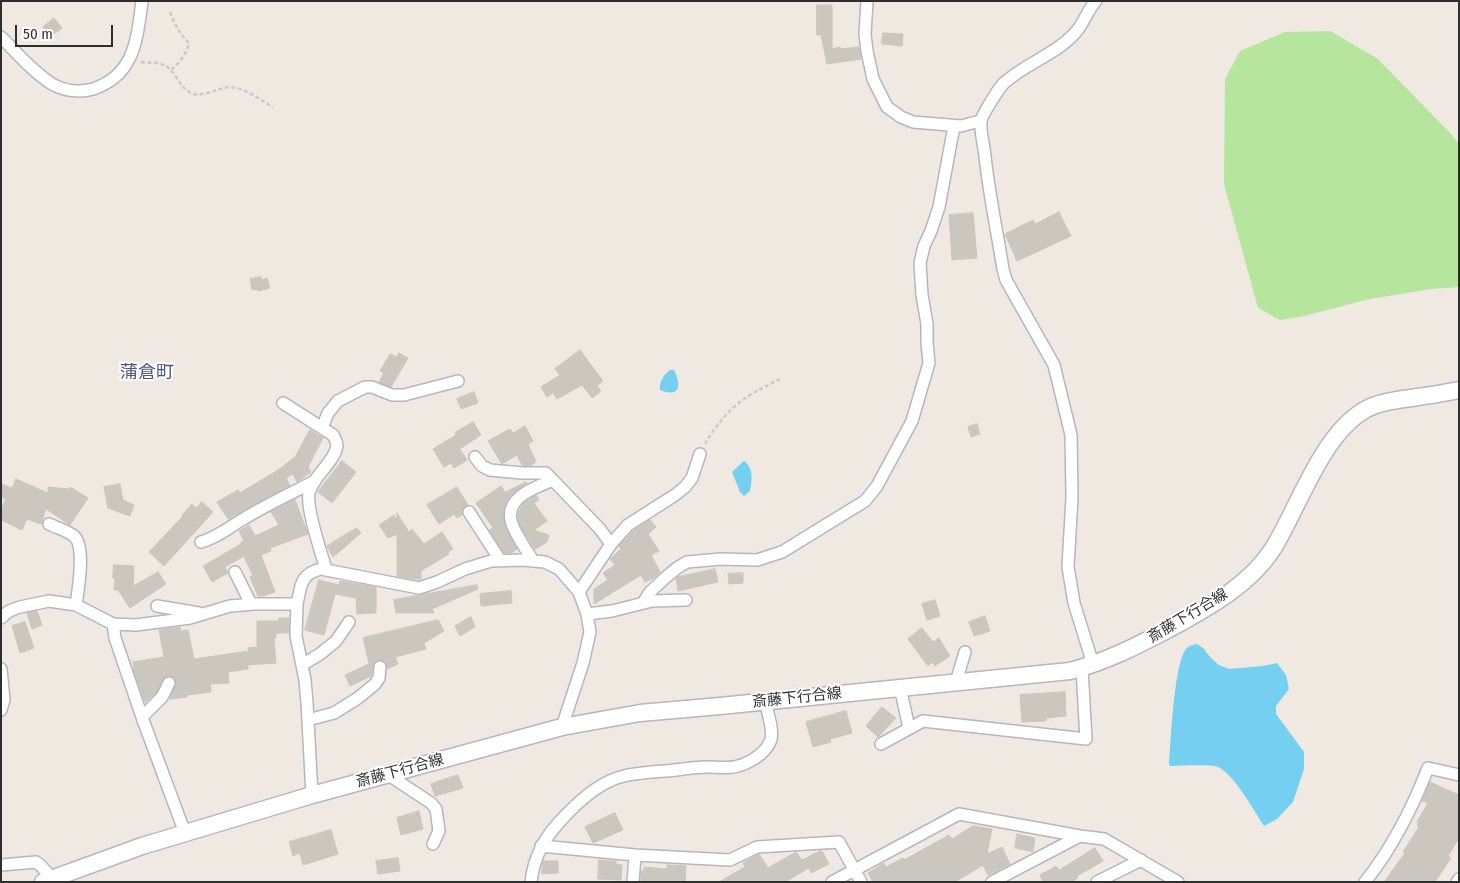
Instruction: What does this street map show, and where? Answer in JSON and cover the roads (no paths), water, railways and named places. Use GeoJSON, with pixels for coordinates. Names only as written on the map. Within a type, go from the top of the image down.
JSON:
{"type":"FeatureCollection","features":[{"type":"Feature","properties":{"kind":"main road","name":"斎藤下行合線"},"geometry":{"type":"LineString","coordinates":[[47,880],[142,846],[312,795],[562,726],[640,712],[1070,671],[1088,666],[1128,651],[1188,619],[1221,598],[1252,574],[1273,548],[1323,454],[1338,434],[1364,410],[1397,400],[1459,390]]}},
{"type":"Feature","properties":{"kind":"street"},"geometry":{"type":"LineString","coordinates":[[1,36],[20,56],[53,84],[74,91],[90,90],[111,81],[125,68],[135,46],[142,1]]}},
{"type":"Feature","properties":{"kind":"street"},"geometry":{"type":"LineString","coordinates":[[867,1],[865,34],[867,51],[873,79],[887,107],[914,122],[961,126],[980,120]]}},
{"type":"Feature","properties":{"kind":"street"},"geometry":{"type":"LineString","coordinates":[[882,744],[923,721],[1086,738],[1088,666],[1068,568],[1072,497],[1072,435],[1054,365],[1010,286],[1003,269],[980,120],[996,92],[1003,84],[1020,70],[1063,45],[1077,32],[1096,1]]}},
{"type":"Feature","properties":{"kind":"street"},"geometry":{"type":"LineString","coordinates":[[643,603],[650,592],[665,578],[687,562],[721,559],[757,560],[782,552],[865,501],[877,486],[912,421],[929,363],[927,324],[922,296],[920,263],[924,246],[932,231],[939,207],[954,126]]}},
{"type":"Feature","properties":{"kind":"street"},"geometry":{"type":"LineString","coordinates":[[322,428],[328,413],[338,401],[365,387],[372,387],[392,395],[404,395],[458,381]]}},
{"type":"Feature","properties":{"kind":"street"},"geometry":{"type":"LineString","coordinates":[[283,403],[333,435],[337,442],[333,454],[309,493],[309,502],[326,569]]}},
{"type":"Feature","properties":{"kind":"street"},"geometry":{"type":"LineString","coordinates":[[578,592],[611,544],[628,525],[685,488],[692,478],[700,454]]}},
{"type":"Feature","properties":{"kind":"street"},"geometry":{"type":"LineString","coordinates":[[474,457],[482,466],[490,470],[546,473],[611,544]]}},
{"type":"Feature","properties":{"kind":"street"},"geometry":{"type":"LineString","coordinates":[[533,561],[514,529],[510,519],[511,509],[517,499],[531,489],[553,480]]}},
{"type":"Feature","properties":{"kind":"street"},"geometry":{"type":"LineString","coordinates":[[201,542],[214,538],[245,518],[315,481]]}},
{"type":"Feature","properties":{"kind":"street"},"geometry":{"type":"LineString","coordinates":[[469,512],[500,560]]}},
{"type":"Feature","properties":{"kind":"street"},"geometry":{"type":"LineString","coordinates":[[49,524],[74,536],[79,545],[80,557],[76,605]]}},
{"type":"Feature","properties":{"kind":"street"},"geometry":{"type":"LineString","coordinates":[[312,795],[307,702],[296,636],[297,604],[303,581],[306,575],[313,571],[326,569],[419,588],[438,582],[465,569],[491,561],[546,562],[559,569],[578,592],[587,614],[590,632],[583,663],[562,726]]}},
{"type":"Feature","properties":{"kind":"street"},"geometry":{"type":"LineString","coordinates":[[235,572],[251,604]]}},
{"type":"Feature","properties":{"kind":"street"},"geometry":{"type":"LineString","coordinates":[[587,614],[612,611],[652,601],[686,600]]}},
{"type":"Feature","properties":{"kind":"street"},"geometry":{"type":"LineString","coordinates":[[1,618],[9,611],[49,601],[76,605],[113,624],[136,625],[190,618],[230,606],[297,604]]}},
{"type":"Feature","properties":{"kind":"street"},"geometry":{"type":"LineString","coordinates":[[157,606],[203,614]]}},
{"type":"Feature","properties":{"kind":"street"},"geometry":{"type":"LineString","coordinates":[[302,665],[336,641],[349,622]]}},
{"type":"Feature","properties":{"kind":"street"},"geometry":{"type":"LineString","coordinates":[[113,624],[115,638],[142,717],[185,834]]}},
{"type":"Feature","properties":{"kind":"street"},"geometry":{"type":"LineString","coordinates":[[956,682],[965,652]]}},
{"type":"Feature","properties":{"kind":"street"},"geometry":{"type":"LineString","coordinates":[[308,720],[334,713],[358,698],[375,684],[379,678],[380,667]]}},
{"type":"Feature","properties":{"kind":"street"},"geometry":{"type":"LineString","coordinates":[[1,670],[4,700],[1,710]]}},
{"type":"Feature","properties":{"kind":"street"},"geometry":{"type":"LineString","coordinates":[[142,717],[162,697],[169,683]]}},
{"type":"Feature","properties":{"kind":"street"},"geometry":{"type":"LineString","coordinates":[[900,687],[909,728]]}},
{"type":"Feature","properties":{"kind":"street"},"geometry":{"type":"LineString","coordinates":[[531,882],[535,861],[553,828],[587,795],[606,783],[623,776],[705,767],[734,767],[755,759],[772,740],[765,701]]}},
{"type":"Feature","properties":{"kind":"street"},"geometry":{"type":"LineString","coordinates":[[1365,882],[1389,849],[1416,798],[1428,768],[1459,775]]}},
{"type":"Feature","properties":{"kind":"street"},"geometry":{"type":"LineString","coordinates":[[387,774],[419,795],[436,809],[439,831],[433,844]]}},
{"type":"Feature","properties":{"kind":"street"},"geometry":{"type":"LineString","coordinates":[[832,882],[959,814],[1104,839],[1178,882]]}},
{"type":"Feature","properties":{"kind":"street"},"geometry":{"type":"LineString","coordinates":[[992,882],[1080,836]]}},
{"type":"Feature","properties":{"kind":"street"},"geometry":{"type":"LineString","coordinates":[[542,846],[635,855],[730,860],[757,848],[839,842],[861,882]]}},
{"type":"Feature","properties":{"kind":"street"},"geometry":{"type":"LineString","coordinates":[[633,882],[635,855]]}},
{"type":"Feature","properties":{"kind":"street"},"geometry":{"type":"LineString","coordinates":[[1097,882],[1140,860]]}},
{"type":"Feature","properties":{"kind":"street"},"geometry":{"type":"LineString","coordinates":[[1,865],[36,862],[40,865],[47,880]]}},
{"type":"Feature","properties":{"kind":"water"},"geometry":{"type":"Polygon","coordinates":[[[670,370],[674,370],[677,376],[678,389],[672,392],[660,390],[662,378],[670,370]]]}},
{"type":"Feature","properties":{"kind":"water"},"geometry":{"type":"Polygon","coordinates":[[[744,461],[751,471],[752,479],[750,491],[744,496],[740,492],[732,472],[744,461]]]}},
{"type":"Feature","properties":{"kind":"water"},"geometry":{"type":"Polygon","coordinates":[[[1197,644],[1219,665],[1229,669],[1277,663],[1286,675],[1289,689],[1276,706],[1276,714],[1304,752],[1304,769],[1293,802],[1277,819],[1264,826],[1230,777],[1218,767],[1202,765],[1170,766],[1169,764],[1176,686],[1182,657],[1186,649],[1197,644]]]}},
{"type":"Feature","properties":{"kind":"district","name":"蒲倉町"},"geometry":{"type":"Point","coordinates":[147,373]}}]}
